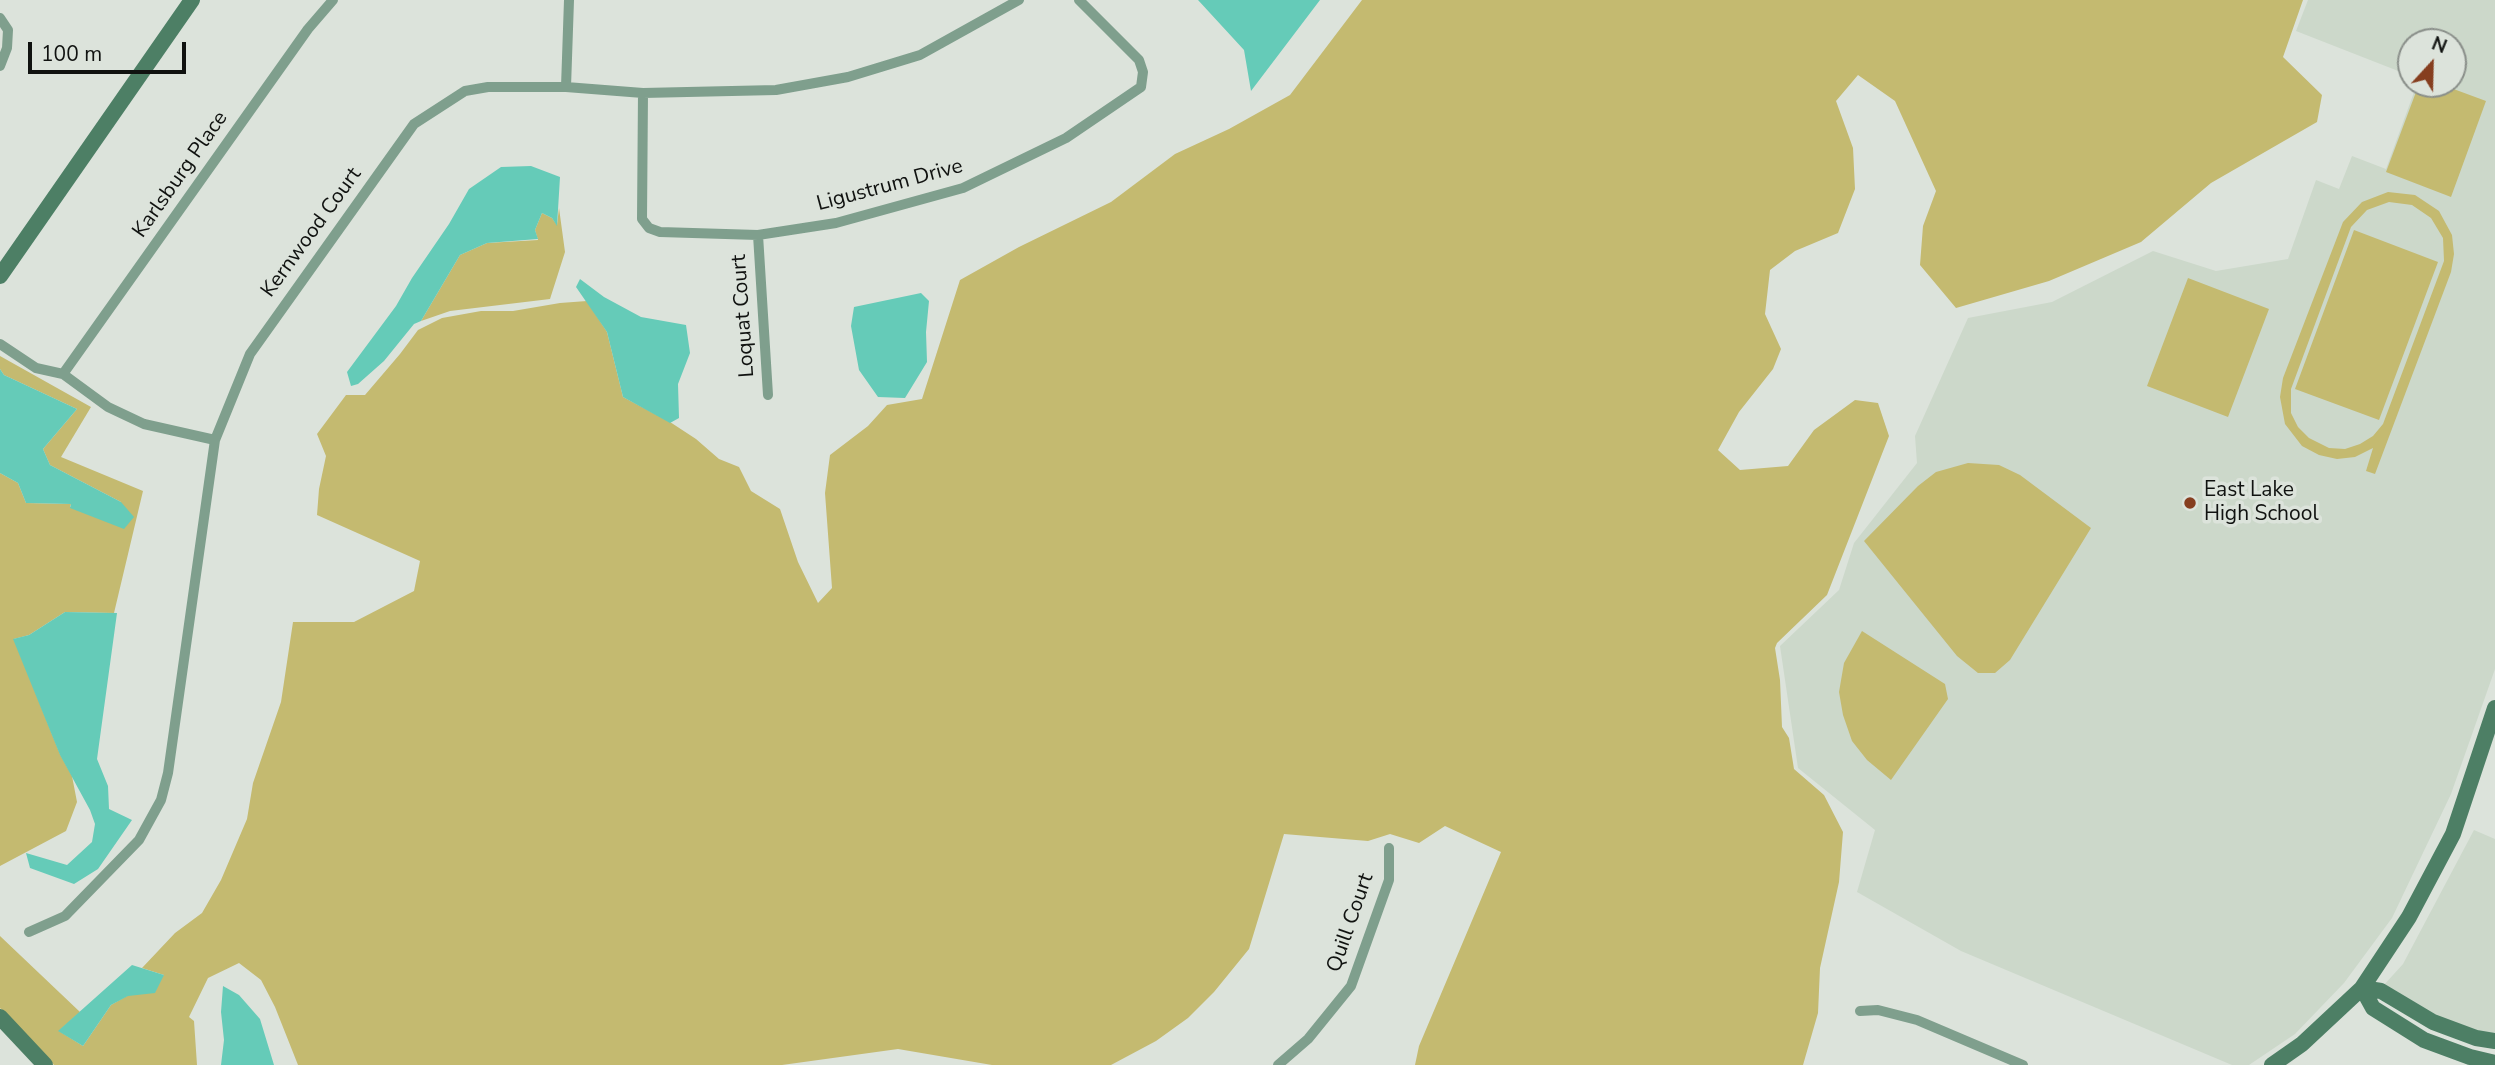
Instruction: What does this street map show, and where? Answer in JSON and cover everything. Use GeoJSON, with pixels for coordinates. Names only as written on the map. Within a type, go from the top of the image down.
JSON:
{"type":"FeatureCollection","features":[{"type":"Feature","properties":{"kind":"street"},"geometry":{"type":"LineString","coordinates":[[0,276],[192,0]]}},
{"type":"Feature","properties":{"kind":"street","name":"Karlsburg Place"},"geometry":{"type":"LineString","coordinates":[[63,374],[308,29],[333,0]]}},
{"type":"Feature","properties":{"kind":"street"},"geometry":{"type":"LineString","coordinates":[[566,87],[569,0]]}},
{"type":"Feature","properties":{"kind":"street","name":"Kernwood Court"},"geometry":{"type":"LineString","coordinates":[[30,932],[65,916],[139,840],[161,800],[168,773],[215,440],[250,354],[414,124],[465,91],[488,88],[566,87],[643,93],[776,90],[848,77],[920,55],[1020,0]]}},
{"type":"Feature","properties":{"kind":"street","name":"Ligustrum Drive"},"geometry":{"type":"LineString","coordinates":[[643,93],[642,219],[649,228],[660,232],[758,235],[836,223],[963,188],[1066,138],[1141,87],[1143,72],[1139,60],[1079,0]]}},
{"type":"Feature","properties":{"kind":"street"},"geometry":{"type":"LineString","coordinates":[[0,18],[8,30],[8,43],[0,66]]}},
{"type":"Feature","properties":{"kind":"street","name":"Loquat Court"},"geometry":{"type":"LineString","coordinates":[[758,235],[768,395]]}},
{"type":"Feature","properties":{"kind":"street"},"geometry":{"type":"LineString","coordinates":[[0,344],[37,368],[63,374],[108,407],[144,424],[215,440]]}},
{"type":"Feature","properties":{"kind":"street"},"geometry":{"type":"LineString","coordinates":[[2272,1065],[2302,1044],[2362,988],[2409,917],[2453,834],[2489,744],[2495,708]]}},
{"type":"Feature","properties":{"kind":"street","name":"Quill Court"},"geometry":{"type":"LineString","coordinates":[[1278,1065],[1308,1039],[1351,986],[1389,880],[1389,848]]}},
{"type":"Feature","properties":{"kind":"street"},"geometry":{"type":"LineString","coordinates":[[2362,988],[2381,992],[2433,1022],[2476,1038],[2495,1041]]}},
{"type":"Feature","properties":{"kind":"street"},"geometry":{"type":"LineString","coordinates":[[2362,988],[2373,1008],[2424,1040],[2495,1063]]}},
{"type":"Feature","properties":{"kind":"street"},"geometry":{"type":"LineString","coordinates":[[1860,1011],[1878,1010],[1917,1020],[2008,1062],[2023,1065]]}},
{"type":"Feature","properties":{"kind":"street"},"geometry":{"type":"LineString","coordinates":[[0,1017],[46,1065]]}},
{"type":"Feature","properties":{"kind":"shaded area"},"geometry":{"type":"Polygon","coordinates":[[[1362,0],[2303,0],[2283,57],[2322,95],[2317,122],[2211,183],[2141,242],[2049,281],[1956,308],[1920,265],[1923,226],[1936,191],[1895,101],[1858,75],[1836,101],[1853,148],[1855,189],[1838,233],[1795,251],[1770,270],[1765,314],[1781,349],[1773,369],[1739,412],[1718,450],[1740,470],[1788,466],[1814,430],[1855,400],[1878,403],[1889,436],[1827,595],[1775,648],[1780,680],[1782,727],[1789,738],[1794,769],[1824,795],[1843,832],[1839,882],[1820,968],[1818,1013],[1803,1065],[1415,1065],[1419,1046],[1501,852],[1445,826],[1419,843],[1390,834],[1368,841],[1284,834],[1249,949],[1214,992],[1188,1018],[1156,1041],[1111,1065],[992,1065],[898,1049],[782,1065],[298,1065],[261,980],[239,963],[208,978],[189,1017],[194,1021],[197,1065],[54,1065],[0,1008],[0,936],[80,1012],[59,1031],[83,1046],[111,1005],[164,975],[142,968],[175,933],[202,913],[221,880],[247,819],[253,783],[281,702],[293,622],[354,622],[414,591],[420,561],[317,515],[326,456],[317,434],[346,395],[365,395],[418,330],[442,318],[481,311],[513,311],[587,301],[607,332],[623,397],[670,422],[696,439],[719,459],[739,467],[751,491],[780,509],[798,562],[818,603],[832,588],[825,493],[830,455],[868,426],[887,405],[922,399],[960,280],[1019,247],[1111,202],[1175,154],[1229,129],[1290,95],[1362,0]]]}},
{"type":"Feature","properties":{"kind":"shaded area","name":"East Lake High School"},"geometry":{"type":"Polygon","coordinates":[[[2308,0],[2495,0],[2495,669],[2451,794],[2392,918],[2344,983],[2295,1034],[2249,1065],[2232,1065],[1961,951],[1857,892],[1875,830],[1798,768],[1780,646],[1839,590],[1854,543],[1917,463],[1915,436],[1968,318],[2052,302],[2153,251],[2216,271],[2288,259],[2316,180],[2339,189],[2352,156],[2386,169],[2412,98],[2467,98],[2467,28],[2397,28],[2397,71],[2296,31],[2308,0]]]}},
{"type":"Feature","properties":{"kind":"shaded area"},"geometry":{"type":"Polygon","coordinates":[[[2467,94],[2486,101],[2451,197],[2386,172],[2414,98],[2467,98],[2467,94]]]}},
{"type":"Feature","properties":{"kind":"shaded area"},"geometry":{"type":"Polygon","coordinates":[[[2388,192],[2415,195],[2439,211],[2452,235],[2454,254],[2451,272],[2375,474],[2366,471],[2373,448],[2355,457],[2337,459],[2319,455],[2302,446],[2285,424],[2280,397],[2283,378],[2343,222],[2362,202],[2388,192]],[[2389,202],[2367,210],[2351,227],[2291,389],[2291,413],[2298,427],[2309,438],[2329,448],[2345,449],[2360,444],[2373,436],[2383,424],[2444,261],[2443,238],[2431,218],[2412,205],[2389,202]]]}},
{"type":"Feature","properties":{"kind":"shaded area"},"geometry":{"type":"Polygon","coordinates":[[[559,208],[565,252],[550,299],[450,311],[421,321],[460,255],[487,243],[538,240],[535,230],[542,213],[552,218],[557,225],[559,208]]]}},
{"type":"Feature","properties":{"kind":"shaded area"},"geometry":{"type":"Polygon","coordinates":[[[2354,230],[2438,262],[2379,420],[2295,389],[2354,230]]]}},
{"type":"Feature","properties":{"kind":"shaded area"},"geometry":{"type":"Polygon","coordinates":[[[2188,278],[2269,309],[2228,417],[2147,386],[2188,278]]]}},
{"type":"Feature","properties":{"kind":"shaded area"},"geometry":{"type":"Polygon","coordinates":[[[0,356],[91,407],[61,457],[143,491],[114,613],[65,612],[29,635],[14,639],[60,754],[72,776],[77,802],[66,831],[0,866],[0,473],[18,483],[26,503],[71,504],[70,507],[121,502],[50,465],[43,449],[77,409],[4,375],[0,369],[0,356]]]}},
{"type":"Feature","properties":{"kind":"shaded area"},"geometry":{"type":"Polygon","coordinates":[[[1968,463],[1999,465],[2020,475],[2091,528],[2010,660],[1995,673],[1978,673],[1957,656],[1864,541],[1918,486],[1936,472],[1968,463]]]}},
{"type":"Feature","properties":{"kind":"shaded area"},"geometry":{"type":"Polygon","coordinates":[[[1862,631],[1945,684],[1948,699],[1891,780],[1867,760],[1852,741],[1843,715],[1839,692],[1844,663],[1862,631]]]}},
{"type":"Feature","properties":{"kind":"shaded area"},"geometry":{"type":"Polygon","coordinates":[[[2474,830],[2495,839],[2495,1035],[2478,1032],[2435,1016],[2383,986],[2403,964],[2474,830]]]}},
{"type":"Feature","properties":{"kind":"water"},"geometry":{"type":"Polygon","coordinates":[[[1198,0],[1320,0],[1251,91],[1244,50],[1198,0]]]}},
{"type":"Feature","properties":{"kind":"water"},"geometry":{"type":"Polygon","coordinates":[[[531,166],[560,177],[557,226],[552,218],[542,213],[535,230],[538,239],[487,243],[460,255],[421,321],[414,324],[384,361],[358,384],[351,386],[347,372],[396,306],[469,189],[501,167],[531,166]]]}},
{"type":"Feature","properties":{"kind":"water"},"geometry":{"type":"Polygon","coordinates":[[[580,279],[604,297],[641,317],[686,325],[690,353],[678,384],[679,418],[670,423],[623,397],[607,332],[576,287],[580,279]]]}},
{"type":"Feature","properties":{"kind":"water"},"geometry":{"type":"Polygon","coordinates":[[[921,293],[929,301],[927,362],[905,398],[878,397],[859,370],[851,326],[854,307],[921,293]]]}},
{"type":"Feature","properties":{"kind":"water"},"geometry":{"type":"Polygon","coordinates":[[[0,369],[4,375],[77,409],[43,449],[50,465],[121,502],[134,517],[124,529],[70,508],[71,504],[26,503],[18,483],[0,473],[0,369]]]}},
{"type":"Feature","properties":{"kind":"water"},"geometry":{"type":"Polygon","coordinates":[[[65,612],[117,613],[97,759],[108,786],[109,809],[132,820],[98,869],[74,884],[30,868],[26,853],[67,865],[92,842],[95,824],[60,755],[13,639],[29,635],[65,612]]]}},
{"type":"Feature","properties":{"kind":"water"},"geometry":{"type":"Polygon","coordinates":[[[132,965],[164,975],[155,993],[128,996],[111,1005],[83,1046],[58,1031],[132,965]]]}},
{"type":"Feature","properties":{"kind":"water"},"geometry":{"type":"Polygon","coordinates":[[[223,986],[239,995],[260,1019],[274,1065],[221,1065],[224,1040],[221,1012],[223,986]]]}},
{"type":"Feature","properties":{"kind":"place","name":"East Lake High School"},"geometry":{"type":"Point","coordinates":[2190,503]}}]}
